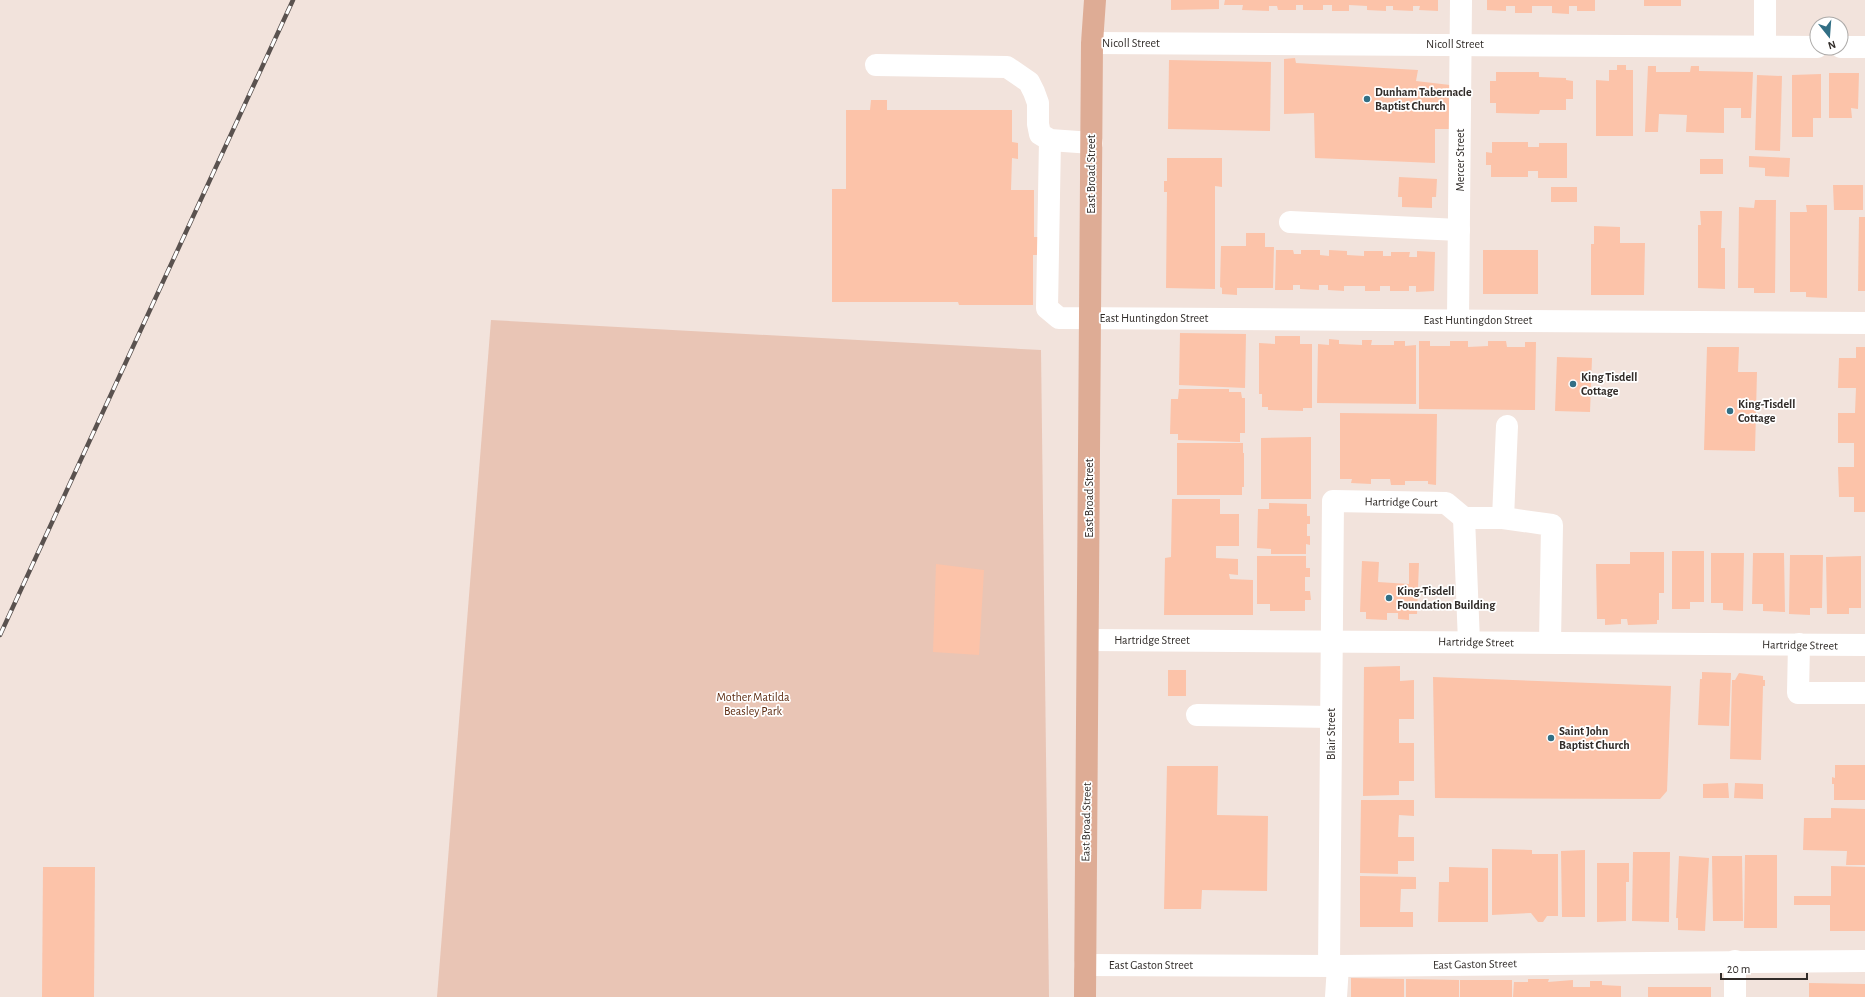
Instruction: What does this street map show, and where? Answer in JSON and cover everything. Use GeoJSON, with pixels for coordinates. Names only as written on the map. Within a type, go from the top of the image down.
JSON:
{"type":"FeatureCollection","features":[{"type":"Feature","properties":{"kind":"main road","name":"East Broad Street"},"geometry":{"type":"LineString","coordinates":[[1085,997],[1092,43],[1095,0]]}},
{"type":"Feature","properties":{"kind":"street","name":"Mercer Street"},"geometry":{"type":"LineString","coordinates":[[1458,320],[1460,0]]}},
{"type":"Feature","properties":{"kind":"street"},"geometry":{"type":"LineString","coordinates":[[1765,0],[1765,46]]}},
{"type":"Feature","properties":{"kind":"street","name":"Nicoll Street"},"geometry":{"type":"LineString","coordinates":[[1092,43],[1809,47]]}},
{"type":"Feature","properties":{"kind":"street"},"geometry":{"type":"LineString","coordinates":[[1849,47],[1865,48]]}},
{"type":"Feature","properties":{"kind":"street"},"geometry":{"type":"LineString","coordinates":[[876,65],[1007,67],[1029,82],[1038,103],[1038,124],[1040,134],[1050,140],[1092,143]]}},
{"type":"Feature","properties":{"kind":"street","name":"East Huntingdon Street"},"geometry":{"type":"LineString","coordinates":[[1050,140],[1048,308],[1059,318],[1865,323]]}},
{"type":"Feature","properties":{"kind":"street"},"geometry":{"type":"LineString","coordinates":[[1290,222],[1459,230]]}},
{"type":"Feature","properties":{"kind":"street"},"geometry":{"type":"LineString","coordinates":[[1502,518],[1507,426]]}},
{"type":"Feature","properties":{"kind":"street","name":"Hartridge Court"},"geometry":{"type":"LineString","coordinates":[[1333,502],[1446,503],[1464,518]]}},
{"type":"Feature","properties":{"kind":"street","name":"Blair Street"},"geometry":{"type":"LineString","coordinates":[[1333,502],[1331,717],[1334,966],[1336,997]]}},
{"type":"Feature","properties":{"kind":"street"},"geometry":{"type":"LineString","coordinates":[[1469,642],[1464,518],[1502,518],[1552,525],[1550,642]]}},
{"type":"Feature","properties":{"kind":"street","name":"Hartridge Street"},"geometry":{"type":"LineString","coordinates":[[1088,640],[1865,645]]}},
{"type":"Feature","properties":{"kind":"street"},"geometry":{"type":"LineString","coordinates":[[1799,644],[1798,693],[1865,693]]}},
{"type":"Feature","properties":{"kind":"street"},"geometry":{"type":"LineString","coordinates":[[1197,715],[1331,717]]}},
{"type":"Feature","properties":{"kind":"street"},"geometry":{"type":"LineString","coordinates":[[1735,997],[1736,961]]}},
{"type":"Feature","properties":{"kind":"street","name":"East Gaston Street"},"geometry":{"type":"LineString","coordinates":[[1085,965],[1334,966],[1736,961],[1865,961]]}},
{"type":"Feature","properties":{"kind":"green space","name":"Mother Matilda Beasley Park"},"geometry":{"type":"Polygon","coordinates":[[[491,320],[1041,350],[1049,997],[437,997],[491,320]]]}},
{"type":"Feature","properties":{"kind":"building"},"geometry":{"type":"Polygon","coordinates":[[[1171,0],[1219,0],[1219,9],[1171,10],[1171,0]]]}},
{"type":"Feature","properties":{"kind":"building"},"geometry":{"type":"Polygon","coordinates":[[[1225,0],[1438,0],[1438,11],[1419,10],[1420,6],[1413,6],[1413,11],[1393,10],[1393,6],[1386,6],[1386,11],[1367,10],[1367,6],[1349,5],[1349,11],[1332,11],[1332,5],[1323,5],[1323,10],[1303,10],[1303,5],[1296,5],[1296,10],[1278,10],[1277,6],[1269,6],[1269,11],[1242,10],[1243,5],[1224,5],[1225,0]]]}},
{"type":"Feature","properties":{"kind":"building"},"geometry":{"type":"Polygon","coordinates":[[[1487,0],[1595,0],[1595,11],[1577,11],[1577,6],[1569,6],[1569,14],[1552,13],[1552,6],[1532,6],[1532,13],[1515,13],[1515,6],[1506,6],[1506,11],[1487,10],[1487,0]]]}},
{"type":"Feature","properties":{"kind":"building"},"geometry":{"type":"Polygon","coordinates":[[[1644,0],[1681,0],[1681,6],[1644,6],[1644,0]]]}},
{"type":"Feature","properties":{"kind":"building","name":"Dunham Tabernacle Baptist Church"},"geometry":{"type":"Polygon","coordinates":[[[1295,58],[1296,63],[1418,70],[1416,81],[1450,85],[1450,129],[1435,129],[1435,163],[1315,158],[1314,113],[1284,114],[1284,59],[1295,58]]]}},
{"type":"Feature","properties":{"kind":"building"},"geometry":{"type":"Polygon","coordinates":[[[1169,60],[1271,62],[1270,131],[1168,129],[1169,60]]]}},
{"type":"Feature","properties":{"kind":"building"},"geometry":{"type":"Polygon","coordinates":[[[1617,65],[1626,65],[1626,70],[1633,70],[1633,136],[1596,136],[1596,80],[1609,81],[1609,70],[1617,70],[1617,65]]]}},
{"type":"Feature","properties":{"kind":"building"},"geometry":{"type":"Polygon","coordinates":[[[1648,66],[1656,66],[1656,72],[1690,72],[1691,66],[1699,66],[1699,71],[1753,72],[1751,118],[1741,118],[1741,108],[1724,108],[1724,133],[1686,132],[1687,115],[1659,114],[1658,132],[1645,132],[1648,66]]]}},
{"type":"Feature","properties":{"kind":"building"},"geometry":{"type":"Polygon","coordinates":[[[1496,72],[1539,72],[1539,77],[1566,78],[1566,80],[1573,81],[1573,99],[1566,99],[1566,110],[1540,110],[1539,114],[1496,113],[1496,103],[1490,103],[1490,81],[1496,81],[1496,72]]]}},
{"type":"Feature","properties":{"kind":"building"},"geometry":{"type":"Polygon","coordinates":[[[1829,73],[1859,73],[1858,109],[1851,108],[1852,118],[1829,118],[1829,73]]]}},
{"type":"Feature","properties":{"kind":"building"},"geometry":{"type":"Polygon","coordinates":[[[1821,74],[1821,118],[1813,118],[1813,137],[1792,137],[1792,75],[1821,74]]]}},
{"type":"Feature","properties":{"kind":"building"},"geometry":{"type":"Polygon","coordinates":[[[1757,75],[1782,76],[1780,151],[1755,150],[1757,75]]]}},
{"type":"Feature","properties":{"kind":"building"},"geometry":{"type":"Polygon","coordinates":[[[871,100],[887,100],[887,110],[1012,110],[1012,142],[1018,143],[1018,159],[1012,158],[1011,190],[1034,190],[1034,237],[1042,237],[1042,255],[1033,255],[1033,305],[959,305],[958,302],[832,302],[832,189],[846,189],[846,110],[870,110],[871,100]]]}},
{"type":"Feature","properties":{"kind":"building"},"geometry":{"type":"Polygon","coordinates":[[[1492,142],[1528,142],[1528,147],[1539,147],[1539,143],[1567,143],[1567,178],[1538,178],[1538,171],[1528,171],[1528,177],[1491,177],[1491,165],[1486,165],[1486,152],[1492,153],[1492,142]]]}},
{"type":"Feature","properties":{"kind":"building"},"geometry":{"type":"Polygon","coordinates":[[[1749,156],[1790,158],[1789,177],[1765,176],[1765,168],[1749,167],[1749,156]]]}},
{"type":"Feature","properties":{"kind":"building"},"geometry":{"type":"Polygon","coordinates":[[[1167,158],[1222,158],[1222,187],[1215,186],[1215,289],[1166,288],[1167,192],[1164,192],[1164,181],[1167,181],[1167,158]]]}},
{"type":"Feature","properties":{"kind":"building"},"geometry":{"type":"Polygon","coordinates":[[[1700,159],[1723,159],[1723,174],[1700,174],[1700,159]]]}},
{"type":"Feature","properties":{"kind":"building"},"geometry":{"type":"Polygon","coordinates":[[[1399,177],[1437,179],[1436,197],[1432,197],[1432,208],[1402,207],[1402,197],[1398,197],[1399,177]]]}},
{"type":"Feature","properties":{"kind":"building"},"geometry":{"type":"Polygon","coordinates":[[[1833,185],[1863,185],[1863,210],[1834,210],[1833,185]]]}},
{"type":"Feature","properties":{"kind":"building"},"geometry":{"type":"Polygon","coordinates":[[[1551,187],[1577,187],[1577,202],[1551,202],[1551,187]]]}},
{"type":"Feature","properties":{"kind":"building"},"geometry":{"type":"Polygon","coordinates":[[[1755,200],[1776,200],[1775,293],[1754,293],[1754,288],[1738,288],[1739,207],[1754,208],[1755,200]]]}},
{"type":"Feature","properties":{"kind":"building"},"geometry":{"type":"Polygon","coordinates":[[[1806,205],[1827,205],[1827,298],[1806,297],[1806,292],[1790,292],[1790,212],[1807,212],[1806,205]]]}},
{"type":"Feature","properties":{"kind":"building"},"geometry":{"type":"Polygon","coordinates":[[[1700,211],[1722,211],[1721,248],[1725,248],[1725,289],[1698,288],[1698,225],[1701,225],[1700,211]]]}},
{"type":"Feature","properties":{"kind":"building"},"geometry":{"type":"Polygon","coordinates":[[[1859,217],[1865,217],[1865,291],[1858,291],[1859,217]]]}},
{"type":"Feature","properties":{"kind":"building"},"geometry":{"type":"Polygon","coordinates":[[[1594,226],[1620,227],[1620,243],[1645,243],[1644,295],[1591,295],[1591,244],[1594,244],[1594,226]]]}},
{"type":"Feature","properties":{"kind":"building"},"geometry":{"type":"Polygon","coordinates":[[[1246,233],[1265,233],[1265,247],[1274,247],[1273,288],[1237,288],[1237,295],[1222,294],[1222,288],[1220,287],[1221,246],[1246,246],[1246,233]]]}},
{"type":"Feature","properties":{"kind":"building"},"geometry":{"type":"Polygon","coordinates":[[[1276,250],[1293,250],[1294,254],[1301,254],[1301,250],[1320,250],[1320,255],[1329,256],[1329,250],[1347,251],[1347,255],[1364,256],[1364,251],[1383,251],[1383,256],[1391,256],[1391,252],[1410,252],[1409,257],[1417,257],[1417,251],[1435,252],[1434,291],[1416,292],[1416,286],[1409,286],[1409,291],[1390,291],[1390,286],[1380,286],[1380,291],[1365,291],[1365,286],[1344,286],[1344,291],[1328,290],[1328,285],[1319,285],[1319,290],[1300,289],[1300,285],[1293,285],[1293,290],[1275,290],[1276,250]]]}},
{"type":"Feature","properties":{"kind":"building"},"geometry":{"type":"Polygon","coordinates":[[[1483,250],[1538,250],[1538,294],[1483,294],[1483,250]]]}},
{"type":"Feature","properties":{"kind":"building"},"geometry":{"type":"Polygon","coordinates":[[[1180,333],[1246,334],[1245,388],[1179,385],[1180,333]]]}},
{"type":"Feature","properties":{"kind":"building"},"geometry":{"type":"Polygon","coordinates":[[[1275,336],[1300,336],[1300,344],[1312,344],[1312,408],[1303,408],[1303,411],[1268,410],[1268,407],[1262,407],[1262,394],[1259,394],[1259,343],[1275,344],[1275,336]]]}},
{"type":"Feature","properties":{"kind":"building"},"geometry":{"type":"Polygon","coordinates":[[[1329,339],[1339,340],[1339,344],[1362,345],[1362,340],[1372,340],[1371,345],[1394,345],[1394,341],[1405,341],[1405,346],[1416,345],[1416,404],[1317,403],[1318,344],[1329,345],[1329,339]]]}},
{"type":"Feature","properties":{"kind":"building"},"geometry":{"type":"Polygon","coordinates":[[[1419,341],[1430,341],[1430,346],[1450,346],[1450,341],[1468,341],[1468,347],[1488,346],[1488,341],[1506,341],[1507,347],[1525,347],[1525,342],[1536,342],[1535,410],[1419,409],[1419,341]]]}},
{"type":"Feature","properties":{"kind":"building","name":"King-Tisdell Cottage"},"geometry":{"type":"Polygon","coordinates":[[[1707,347],[1739,347],[1738,372],[1757,372],[1755,451],[1704,450],[1707,347]]]}},
{"type":"Feature","properties":{"kind":"building"},"geometry":{"type":"Polygon","coordinates":[[[1856,347],[1865,347],[1865,512],[1854,512],[1854,497],[1839,497],[1838,467],[1854,467],[1854,443],[1838,443],[1838,413],[1855,413],[1856,388],[1838,388],[1839,358],[1856,358],[1856,347]]]}},
{"type":"Feature","properties":{"kind":"building","name":"King Tisdell Cottage"},"geometry":{"type":"Polygon","coordinates":[[[1557,357],[1592,358],[1590,412],[1555,411],[1557,357]]]}},
{"type":"Feature","properties":{"kind":"building"},"geometry":{"type":"Polygon","coordinates":[[[1179,389],[1229,389],[1229,392],[1241,392],[1242,398],[1245,398],[1245,433],[1240,433],[1240,442],[1178,440],[1178,434],[1170,434],[1171,399],[1178,399],[1179,389]]]}},
{"type":"Feature","properties":{"kind":"building"},"geometry":{"type":"Polygon","coordinates":[[[1340,413],[1437,414],[1436,485],[1428,484],[1428,481],[1405,481],[1405,485],[1391,485],[1390,479],[1371,479],[1371,484],[1351,483],[1352,479],[1340,479],[1340,413]]]}},
{"type":"Feature","properties":{"kind":"building"},"geometry":{"type":"Polygon","coordinates":[[[1311,437],[1311,499],[1261,499],[1261,438],[1311,437]]]}},
{"type":"Feature","properties":{"kind":"building"},"geometry":{"type":"Polygon","coordinates":[[[1177,443],[1243,443],[1244,487],[1242,487],[1242,495],[1177,495],[1177,443]]]}},
{"type":"Feature","properties":{"kind":"building"},"geometry":{"type":"Polygon","coordinates":[[[1172,499],[1220,499],[1220,514],[1239,514],[1239,546],[1216,546],[1216,558],[1238,559],[1238,575],[1229,574],[1230,579],[1253,580],[1253,615],[1164,615],[1165,558],[1171,557],[1172,499]]]}},
{"type":"Feature","properties":{"kind":"building"},"geometry":{"type":"Polygon","coordinates":[[[1269,503],[1307,504],[1307,516],[1310,516],[1310,524],[1307,524],[1307,536],[1310,536],[1310,545],[1306,544],[1306,554],[1271,554],[1271,549],[1257,548],[1258,509],[1269,509],[1269,503]]]}},
{"type":"Feature","properties":{"kind":"building"},"geometry":{"type":"Polygon","coordinates":[[[1672,551],[1704,551],[1704,602],[1690,602],[1690,609],[1672,609],[1672,551]]]}},
{"type":"Feature","properties":{"kind":"building"},"geometry":{"type":"Polygon","coordinates":[[[1630,552],[1664,552],[1664,593],[1659,593],[1659,620],[1657,620],[1657,624],[1628,625],[1627,619],[1621,619],[1621,624],[1605,625],[1605,619],[1597,619],[1596,564],[1630,564],[1630,552]]]}},
{"type":"Feature","properties":{"kind":"building"},"geometry":{"type":"Polygon","coordinates":[[[1711,553],[1744,553],[1743,611],[1723,610],[1723,603],[1711,603],[1711,553]]]}},
{"type":"Feature","properties":{"kind":"building"},"geometry":{"type":"Polygon","coordinates":[[[1753,553],[1784,553],[1785,612],[1763,611],[1763,604],[1752,604],[1753,553]]]}},
{"type":"Feature","properties":{"kind":"building"},"geometry":{"type":"Polygon","coordinates":[[[1790,555],[1823,555],[1822,608],[1810,608],[1810,615],[1789,614],[1790,555]]]}},
{"type":"Feature","properties":{"kind":"building"},"geometry":{"type":"Polygon","coordinates":[[[1257,556],[1306,556],[1306,568],[1310,568],[1310,577],[1305,577],[1305,591],[1310,591],[1311,600],[1305,600],[1305,611],[1270,611],[1270,604],[1257,604],[1257,556]]]}},
{"type":"Feature","properties":{"kind":"building"},"geometry":{"type":"Polygon","coordinates":[[[1861,556],[1861,608],[1849,608],[1849,614],[1827,614],[1826,557],[1861,556]]]}},
{"type":"Feature","properties":{"kind":"building","name":"King-Tisdell Foundation Building"},"geometry":{"type":"Polygon","coordinates":[[[1362,561],[1379,562],[1378,582],[1409,584],[1409,563],[1419,563],[1417,614],[1409,614],[1409,620],[1398,619],[1398,613],[1387,613],[1387,620],[1366,619],[1366,612],[1360,612],[1362,561]]]}},
{"type":"Feature","properties":{"kind":"building"},"geometry":{"type":"Polygon","coordinates":[[[936,564],[984,570],[979,655],[933,652],[936,564]]]}},
{"type":"Feature","properties":{"kind":"building"},"geometry":{"type":"Polygon","coordinates":[[[1400,666],[1400,681],[1414,680],[1414,719],[1399,719],[1399,743],[1414,743],[1414,781],[1399,781],[1399,795],[1363,796],[1364,667],[1400,666]]]}},
{"type":"Feature","properties":{"kind":"building"},"geometry":{"type":"Polygon","coordinates":[[[1168,670],[1186,670],[1186,696],[1168,696],[1168,670]]]}},
{"type":"Feature","properties":{"kind":"building"},"geometry":{"type":"Polygon","coordinates":[[[1702,672],[1731,673],[1729,726],[1698,725],[1700,679],[1702,679],[1702,672]]]}},
{"type":"Feature","properties":{"kind":"building"},"geometry":{"type":"Polygon","coordinates":[[[1739,673],[1763,676],[1763,680],[1765,680],[1765,686],[1763,686],[1761,760],[1730,759],[1732,680],[1735,680],[1739,673]]]}},
{"type":"Feature","properties":{"kind":"building","name":"Saint John Baptist Church"},"geometry":{"type":"Polygon","coordinates":[[[1433,677],[1671,686],[1667,791],[1660,799],[1435,798],[1433,677]]]}},
{"type":"Feature","properties":{"kind":"building"},"geometry":{"type":"Polygon","coordinates":[[[1835,765],[1865,765],[1865,800],[1834,800],[1834,784],[1832,784],[1832,777],[1835,778],[1835,765]]]}},
{"type":"Feature","properties":{"kind":"building"},"geometry":{"type":"Polygon","coordinates":[[[1167,766],[1218,766],[1217,815],[1268,816],[1267,891],[1202,890],[1201,909],[1164,909],[1167,766]]]}},
{"type":"Feature","properties":{"kind":"building"},"geometry":{"type":"Polygon","coordinates":[[[1728,783],[1729,798],[1703,798],[1703,784],[1728,783]]]}},
{"type":"Feature","properties":{"kind":"building"},"geometry":{"type":"Polygon","coordinates":[[[1735,783],[1763,784],[1763,799],[1734,798],[1735,783]]]}},
{"type":"Feature","properties":{"kind":"building"},"geometry":{"type":"Polygon","coordinates":[[[1361,800],[1414,800],[1414,816],[1399,815],[1398,837],[1414,837],[1414,861],[1398,861],[1398,874],[1360,873],[1361,800]]]}},
{"type":"Feature","properties":{"kind":"building"},"geometry":{"type":"Polygon","coordinates":[[[1831,808],[1865,809],[1865,865],[1846,865],[1847,851],[1803,850],[1804,818],[1831,818],[1831,808]]]}},
{"type":"Feature","properties":{"kind":"building"},"geometry":{"type":"Polygon","coordinates":[[[1492,849],[1532,850],[1532,854],[1558,854],[1558,916],[1547,916],[1543,922],[1538,922],[1531,913],[1492,915],[1492,849]]]}},
{"type":"Feature","properties":{"kind":"building"},"geometry":{"type":"Polygon","coordinates":[[[1585,850],[1585,917],[1562,917],[1561,851],[1585,850]]]}},
{"type":"Feature","properties":{"kind":"building"},"geometry":{"type":"Polygon","coordinates":[[[1633,852],[1670,852],[1669,922],[1632,921],[1633,852]]]}},
{"type":"Feature","properties":{"kind":"building"},"geometry":{"type":"Polygon","coordinates":[[[1745,855],[1777,855],[1777,928],[1744,928],[1745,855]]]}},
{"type":"Feature","properties":{"kind":"building"},"geometry":{"type":"Polygon","coordinates":[[[1679,856],[1709,858],[1705,931],[1678,930],[1678,918],[1676,918],[1679,856]]]}},
{"type":"Feature","properties":{"kind":"building"},"geometry":{"type":"Polygon","coordinates":[[[1712,856],[1742,856],[1743,921],[1713,921],[1712,856]]]}},
{"type":"Feature","properties":{"kind":"building"},"geometry":{"type":"Polygon","coordinates":[[[1597,863],[1629,863],[1629,882],[1626,882],[1626,921],[1597,922],[1597,863]]]}},
{"type":"Feature","properties":{"kind":"building"},"geometry":{"type":"Polygon","coordinates":[[[1831,866],[1865,867],[1865,931],[1830,931],[1830,905],[1794,905],[1794,896],[1831,896],[1831,866]]]}},
{"type":"Feature","properties":{"kind":"building"},"geometry":{"type":"Polygon","coordinates":[[[43,867],[95,867],[94,997],[42,997],[43,867]]]}},
{"type":"Feature","properties":{"kind":"building"},"geometry":{"type":"Polygon","coordinates":[[[1449,867],[1488,868],[1488,922],[1438,922],[1439,882],[1449,882],[1449,867]]]}},
{"type":"Feature","properties":{"kind":"building"},"geometry":{"type":"Polygon","coordinates":[[[1360,876],[1416,877],[1416,889],[1401,889],[1400,912],[1413,912],[1413,927],[1360,927],[1360,876]]]}},
{"type":"Feature","properties":{"kind":"building"},"geometry":{"type":"Polygon","coordinates":[[[1351,978],[1404,979],[1404,997],[1351,997],[1351,978]]]}},
{"type":"Feature","properties":{"kind":"building"},"geometry":{"type":"Polygon","coordinates":[[[1406,979],[1459,980],[1459,997],[1406,997],[1406,979]]]}},
{"type":"Feature","properties":{"kind":"building"},"geometry":{"type":"Polygon","coordinates":[[[1528,979],[1549,979],[1548,982],[1573,980],[1573,987],[1590,987],[1590,981],[1602,981],[1602,985],[1621,986],[1621,997],[1513,997],[1514,982],[1528,982],[1528,979]]]}},
{"type":"Feature","properties":{"kind":"building"},"geometry":{"type":"Polygon","coordinates":[[[1460,980],[1512,980],[1512,997],[1460,997],[1460,980]]]}},
{"type":"Feature","properties":{"kind":"building"},"geometry":{"type":"Polygon","coordinates":[[[1809,983],[1865,984],[1865,997],[1809,997],[1809,983]]]}},
{"type":"Feature","properties":{"kind":"building"},"geometry":{"type":"Polygon","coordinates":[[[1648,987],[1711,987],[1711,997],[1648,997],[1648,987]]]}},
{"type":"Feature","properties":{"kind":"railway"},"geometry":{"type":"LineString","coordinates":[[0,635],[293,0]]}},
{"type":"Feature","properties":{"kind":"place","name":"Dunham Tabernacle Baptist Church"},"geometry":{"type":"Point","coordinates":[1367,99]}},
{"type":"Feature","properties":{"kind":"place","name":"King Tisdell Cottage"},"geometry":{"type":"Point","coordinates":[1573,384]}},
{"type":"Feature","properties":{"kind":"place","name":"King-Tisdell Cottage"},"geometry":{"type":"Point","coordinates":[1730,411]}},
{"type":"Feature","properties":{"kind":"place","name":"King-Tisdell Foundation Building"},"geometry":{"type":"Point","coordinates":[1389,598]}},
{"type":"Feature","properties":{"kind":"place","name":"Saint John Baptist Church"},"geometry":{"type":"Point","coordinates":[1551,738]}}]}
